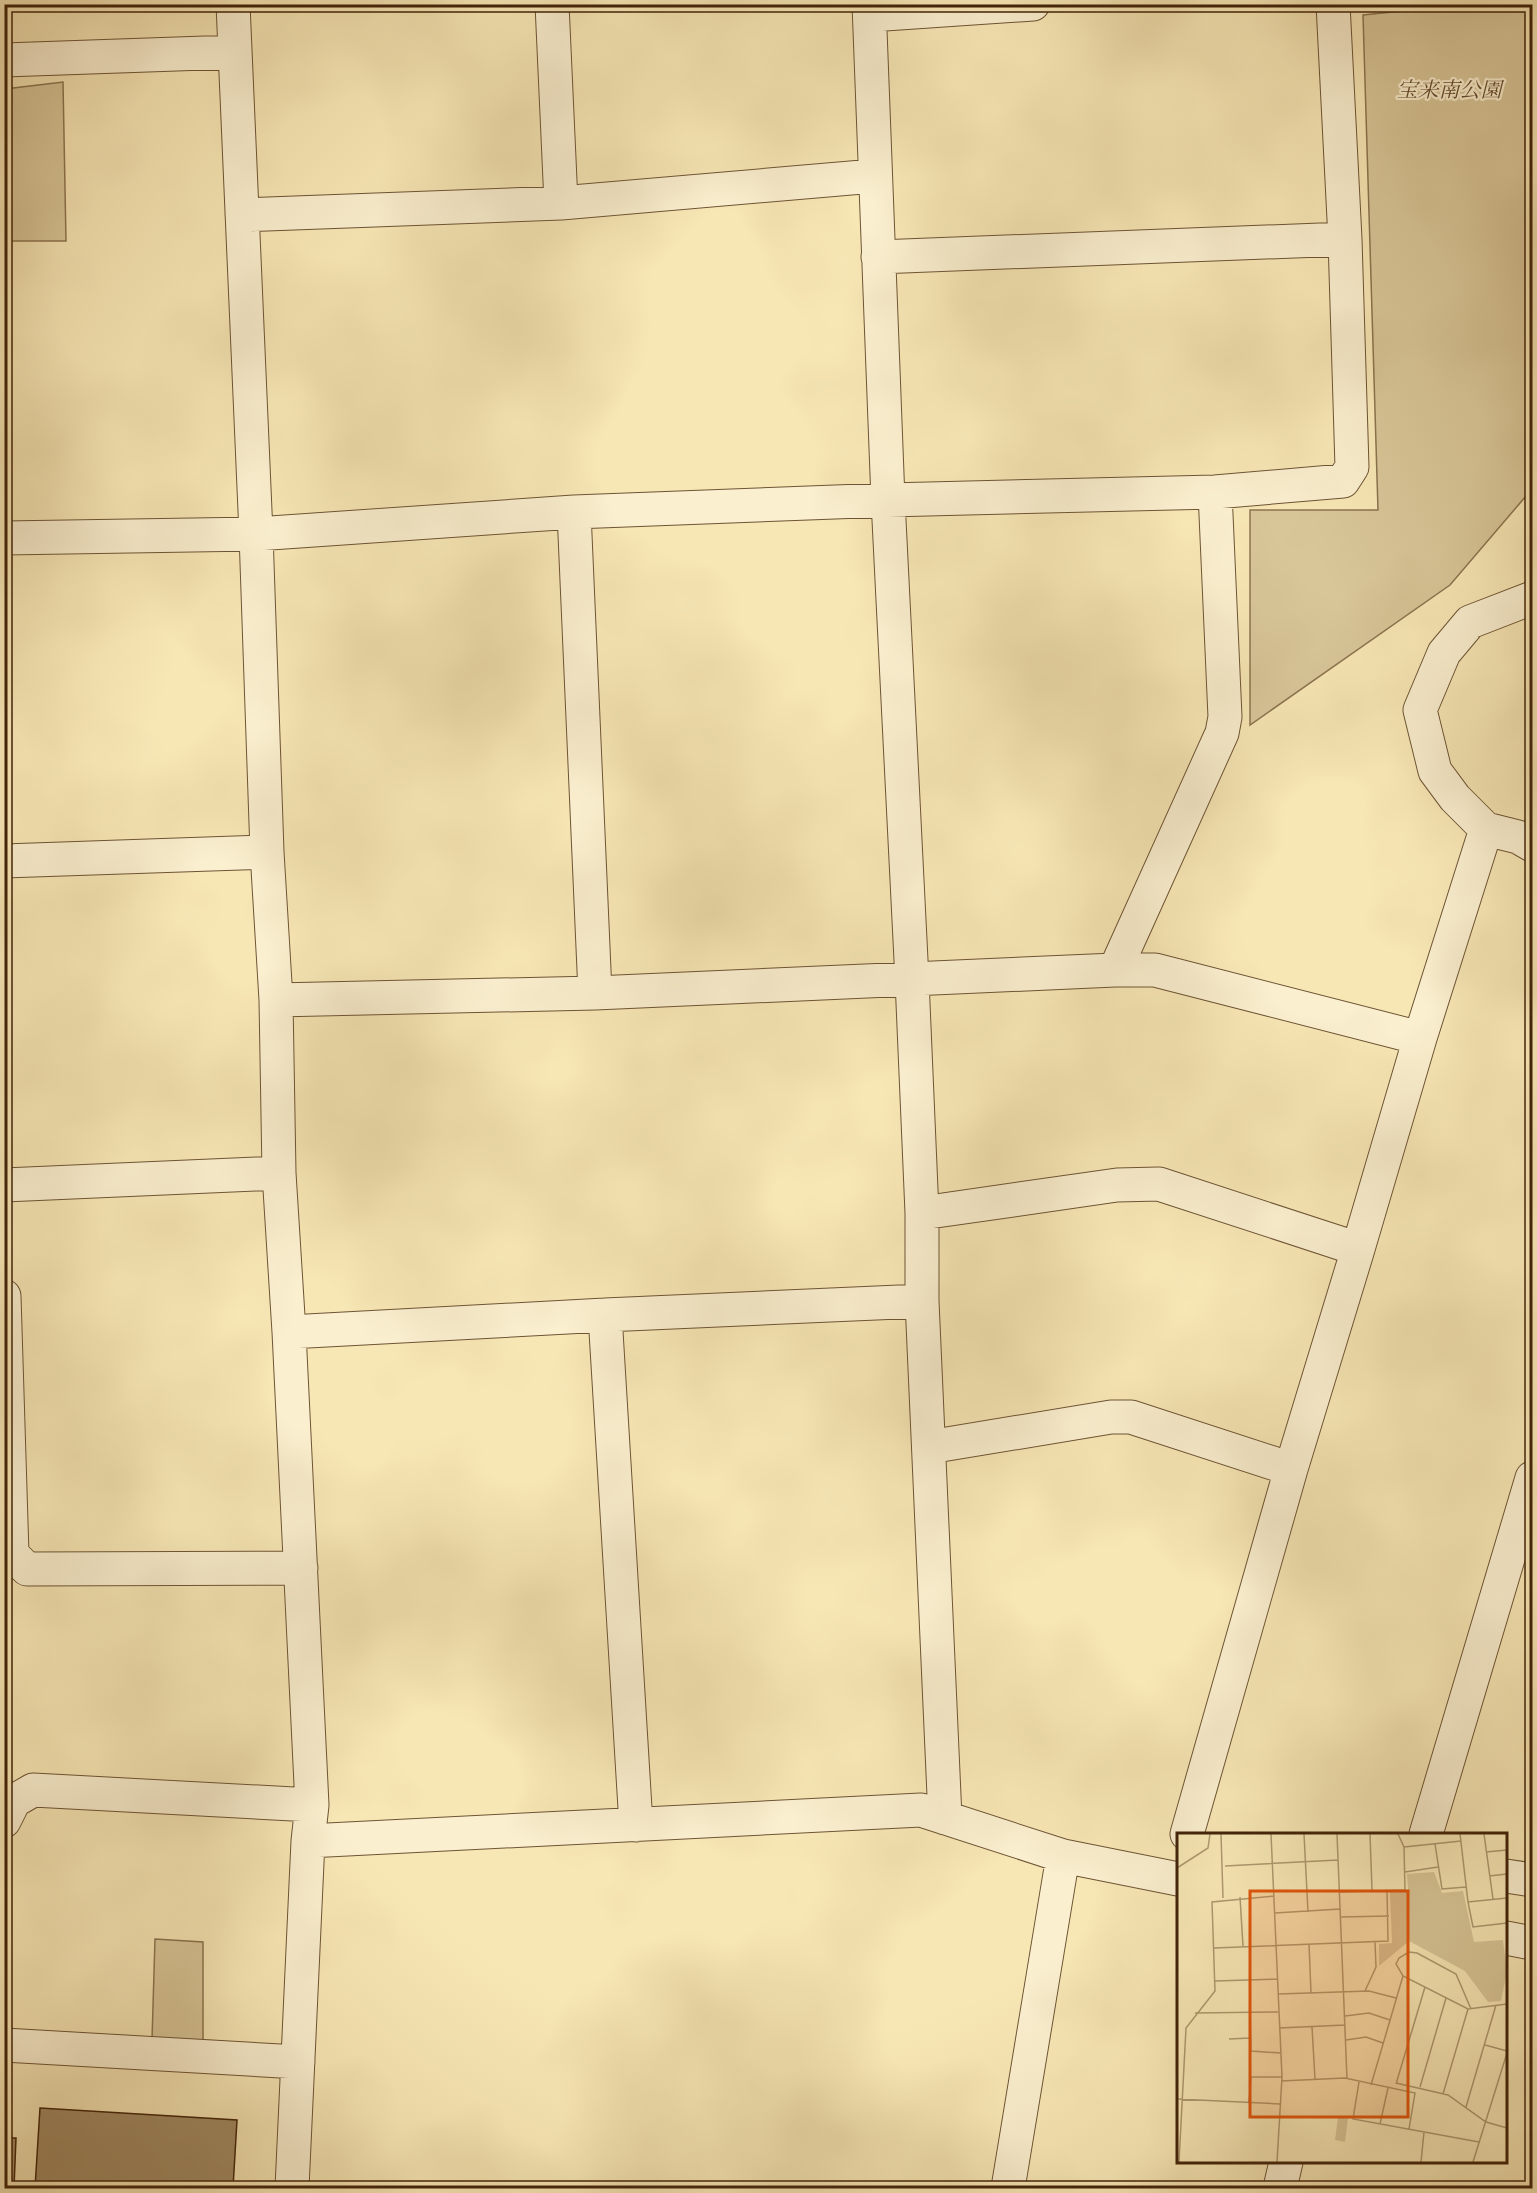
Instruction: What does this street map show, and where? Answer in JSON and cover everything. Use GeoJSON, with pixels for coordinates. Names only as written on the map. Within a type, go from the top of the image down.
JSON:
{"type":"FeatureCollection","features":[{"type":"Feature","properties":{"kind":"street"},"geometry":{"type":"LineString","coordinates":[[233,4],[267,852],[276,1000],[279,1173],[312,1805],[308,1841],[292,2188]]}},
{"type":"Feature","properties":{"kind":"street"},"geometry":{"type":"LineString","coordinates":[[552,4],[561,203]]}},
{"type":"Feature","properties":{"kind":"street"},"geometry":{"type":"LineString","coordinates":[[945,1818],[922,1301],[922,1213],[888,500],[869,10],[1033,4]]}},
{"type":"Feature","properties":{"kind":"street"},"geometry":{"type":"LineString","coordinates":[[4,538],[256,534],[574,512],[888,500],[1215,492],[1342,481],[1352,467],[1346,239],[1333,4]]}},
{"type":"Feature","properties":{"kind":"street"},"geometry":{"type":"LineString","coordinates":[[4,60],[234,52]]}},
{"type":"Feature","properties":{"kind":"street"},"geometry":{"type":"LineString","coordinates":[[242,215],[561,203],[874,176]]}},
{"type":"Feature","properties":{"kind":"street"},"geometry":{"type":"LineString","coordinates":[[878,256],[1346,239]]}},
{"type":"Feature","properties":{"kind":"street"},"geometry":{"type":"LineString","coordinates":[[1115,970],[1222,733],[1225,717],[1215,492]]}},
{"type":"Feature","properties":{"kind":"street"},"geometry":{"type":"LineString","coordinates":[[574,512],[594,993]]}},
{"type":"Feature","properties":{"kind":"street"},"geometry":{"type":"LineString","coordinates":[[1533,598],[1470,622],[1444,653],[1419,710],[1435,771],[1455,798],[1486,829],[1518,837],[1533,845]]}},
{"type":"Feature","properties":{"kind":"street"},"geometry":{"type":"LineString","coordinates":[[1187,1833],[1291,1469],[1358,1250],[1419,1038],[1486,829]]}},
{"type":"Feature","properties":{"kind":"street"},"geometry":{"type":"LineString","coordinates":[[4,861],[267,852]]}},
{"type":"Feature","properties":{"kind":"street"},"geometry":{"type":"LineString","coordinates":[[276,1000],[594,993],[1155,970],[1419,1038]]}},
{"type":"Feature","properties":{"kind":"street"},"geometry":{"type":"LineString","coordinates":[[4,1185],[279,1173]]}},
{"type":"Feature","properties":{"kind":"street"},"geometry":{"type":"LineString","coordinates":[[922,1213],[1117,1185],[1159,1184],[1358,1250]]}},
{"type":"Feature","properties":{"kind":"street"},"geometry":{"type":"LineString","coordinates":[[4,1296],[6,1427],[12,1554],[27,1569],[301,1568]]}},
{"type":"Feature","properties":{"kind":"street"},"geometry":{"type":"LineString","coordinates":[[289,1332],[922,1301]]}},
{"type":"Feature","properties":{"kind":"street"},"geometry":{"type":"LineString","coordinates":[[605,1315],[636,1825]]}},
{"type":"Feature","properties":{"kind":"street"},"geometry":{"type":"LineString","coordinates":[[929,1447],[1111,1417],[1131,1417],[1291,1469]]}},
{"type":"Feature","properties":{"kind":"street"},"geometry":{"type":"LineString","coordinates":[[1426,1833],[1533,1478]]}},
{"type":"Feature","properties":{"kind":"street"},"geometry":{"type":"LineString","coordinates":[[4,1821],[14,1800],[33,1790],[312,1805]]}},
{"type":"Feature","properties":{"kind":"street"},"geometry":{"type":"LineString","coordinates":[[308,1841],[921,1810],[1063,1856],[1177,1874]]}},
{"type":"Feature","properties":{"kind":"street"},"geometry":{"type":"LineString","coordinates":[[1008,2188],[1063,1856]]}},
{"type":"Feature","properties":{"kind":"street"},"geometry":{"type":"LineString","coordinates":[[1507,1876],[1533,1880]]}},
{"type":"Feature","properties":{"kind":"street"},"geometry":{"type":"LineString","coordinates":[[1507,1938],[1533,1943]]}},
{"type":"Feature","properties":{"kind":"street"},"geometry":{"type":"LineString","coordinates":[[4,2045],[298,2061]]}},
{"type":"Feature","properties":{"kind":"street"},"geometry":{"type":"LineString","coordinates":[[1280,2188],[1286,2163]]}},
{"type":"Feature","properties":{"kind":"green space","name":"宝来南公園"},"geometry":{"type":"Polygon","coordinates":[[[1462,5],[1532,5],[1532,489],[1450,585],[1250,725],[1250,510],[1378,510],[1363,15],[1462,5]]]}},
{"type":"Feature","properties":{"kind":"green space"},"geometry":{"type":"Polygon","coordinates":[[[63,82],[66,241],[5,241],[5,89],[63,82]]]}},
{"type":"Feature","properties":{"kind":"green space"},"geometry":{"type":"Polygon","coordinates":[[[155,1939],[203,1942],[203,2042],[152,2040],[155,1939]]]}},
{"type":"Feature","properties":{"kind":"building"},"geometry":{"type":"Polygon","coordinates":[[[40,2108],[237,2120],[233,2188],[35,2188],[40,2108]]]}},
{"type":"Feature","properties":{"kind":"building"},"geometry":{"type":"Polygon","coordinates":[[[4,2138],[16,2138],[14,2188],[4,2188],[4,2138]]]}}]}
